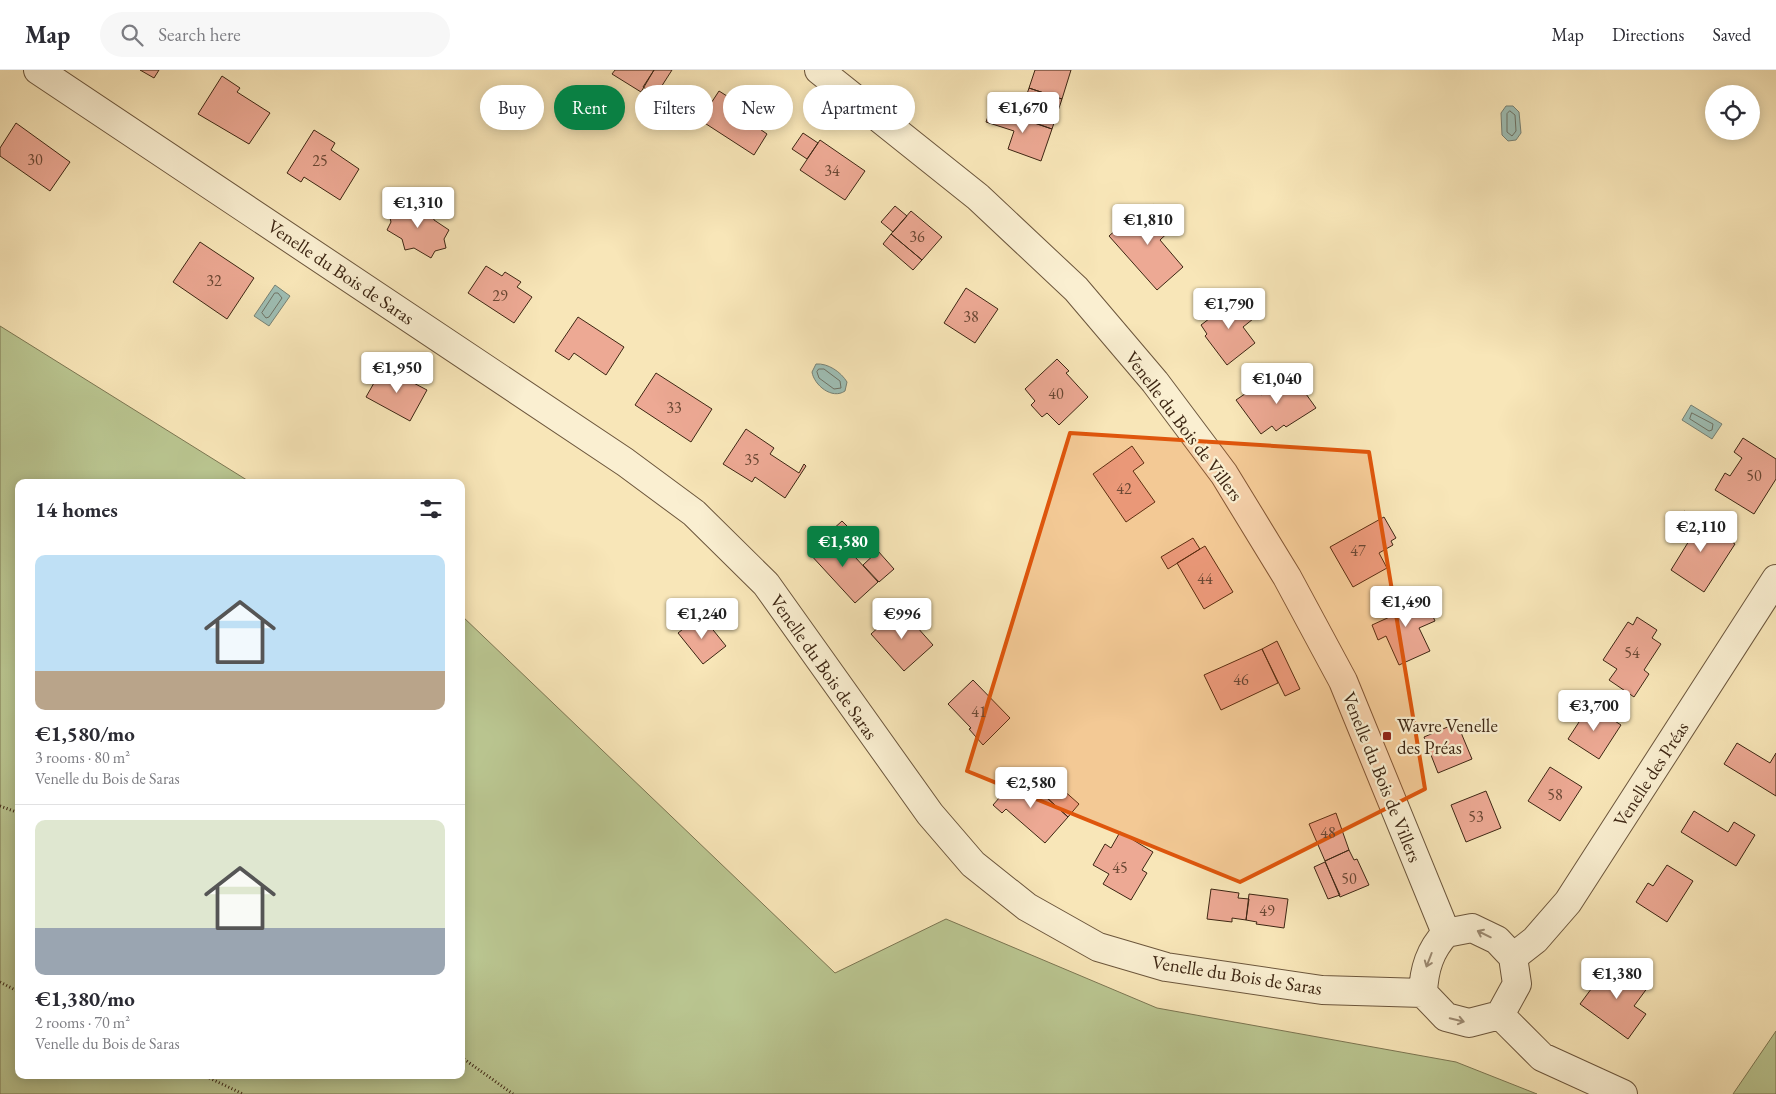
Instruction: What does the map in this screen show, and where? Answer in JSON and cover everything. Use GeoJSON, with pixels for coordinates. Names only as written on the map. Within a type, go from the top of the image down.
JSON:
{"type":"FeatureCollection","features":[{"type":"Feature","properties":{"kind":"street","name":"Venelle du Bois de Saras"},"geometry":{"type":"LineString","coordinates":[[38,70],[625,462],[694,513],[766,584],[930,814],[973,864],[1027,907],[1098,947],[1166,967],[1322,990],[1423,993]]}},
{"type":"Feature","properties":{"kind":"street","name":"Venelle du Bois de Villers"},"geometry":{"type":"LineString","coordinates":[[819,70],[978,197],[1076,289],[1155,382],[1224,474],[1287,577],[1343,681],[1446,932]]}},
{"type":"Feature","properties":{"kind":"street","name":"Venelle des Préas"},"geometry":{"type":"LineString","coordinates":[[1513,957],[1535,940],[1568,902],[1776,579]]}},
{"type":"Feature","properties":{"kind":"street"},"geometry":{"type":"LineString","coordinates":[[1472,928],[1497,940],[1513,957],[1517,984],[1500,1015],[1469,1023],[1446,1017],[1423,993],[1428,959],[1438,941],[1446,932],[1472,928]]}},
{"type":"Feature","properties":{"kind":"street"},"geometry":{"type":"LineString","coordinates":[[1500,1015],[1542,1057],[1623,1094]]}},
{"type":"Feature","properties":{"kind":"path"},"geometry":{"type":"LineString","coordinates":[[0,806],[15,812]]}},
{"type":"Feature","properties":{"kind":"path"},"geometry":{"type":"LineString","coordinates":[[0,982],[15,990]]}},
{"type":"Feature","properties":{"kind":"path"},"geometry":{"type":"LineString","coordinates":[[465,1060],[513,1094]]}},
{"type":"Feature","properties":{"kind":"path"},"geometry":{"type":"LineString","coordinates":[[212,1079],[243,1094]]}},
{"type":"Feature","properties":{"kind":"highlighted area"},"geometry":{"type":"Polygon","coordinates":[[[1070,433],[1369,452],[1425,789],[1240,882],[967,771],[1070,433]]]}},
{"type":"Feature","properties":{"kind":"green space"},"geometry":{"type":"Polygon","coordinates":[[[0,326],[245,479],[15,479],[15,1079],[465,1079],[465,619],[835,973],[946,919],[1157,1008],[1456,1062],[1537,1094],[0,1094],[0,326]]]}},
{"type":"Feature","properties":{"kind":"green space"},"geometry":{"type":"Polygon","coordinates":[[[1776,1031],[1776,1094],[1733,1094],[1776,1031]]]}},
{"type":"Feature","properties":{"kind":"water"},"geometry":{"type":"Polygon","coordinates":[[[1506,106],[1513,106],[1519,112],[1521,133],[1516,140],[1508,141],[1502,135],[1501,113],[1506,106]]]}},
{"type":"Feature","properties":{"kind":"water"},"geometry":{"type":"Polygon","coordinates":[[[275,285],[290,296],[269,326],[254,316],[275,285]]]}},
{"type":"Feature","properties":{"kind":"water"},"geometry":{"type":"Polygon","coordinates":[[[816,364],[830,367],[841,375],[847,382],[845,391],[835,394],[824,390],[813,377],[812,372],[816,364]]]}},
{"type":"Feature","properties":{"kind":"water"},"geometry":{"type":"Polygon","coordinates":[[[1691,405],[1722,424],[1712,439],[1682,420],[1691,405]]]}},
{"type":"Feature","properties":{"kind":"building"},"geometry":{"type":"Polygon","coordinates":[[[140,70],[159,70],[154,78],[140,70]]]}},
{"type":"Feature","properties":{"kind":"building"},"geometry":{"type":"Polygon","coordinates":[[[615,70],[654,70],[645,85],[635,85],[635,88],[612,74],[615,70]]]}},
{"type":"Feature","properties":{"kind":"building"},"geometry":{"type":"Polygon","coordinates":[[[654,70],[672,70],[662,85],[644,85],[654,70]]]}},
{"type":"Feature","properties":{"kind":"building"},"geometry":{"type":"Polygon","coordinates":[[[1035,70],[1071,70],[1062,99],[1029,88],[1035,70]]]}},
{"type":"Feature","properties":{"kind":"building"},"geometry":{"type":"Polygon","coordinates":[[[222,76],[240,88],[237,92],[270,113],[249,144],[198,114],[222,76]]]}},
{"type":"Feature","properties":{"kind":"building"},"geometry":{"type":"Polygon","coordinates":[[[1029,88],[1062,99],[1052,129],[991,108],[994,96],[1023,106],[1029,88]]]}},
{"type":"Feature","properties":{"kind":"building"},"geometry":{"type":"Polygon","coordinates":[[[719,91],[723,94],[723,130],[761,130],[767,134],[754,155],[713,128],[713,100],[719,91]]]}},
{"type":"Feature","properties":{"kind":"building"},"geometry":{"type":"Polygon","coordinates":[[[991,108],[1052,129],[1041,161],[1008,149],[1014,131],[986,122],[991,108]]]}},
{"type":"Feature","properties":{"kind":"building"},"geometry":{"type":"Polygon","coordinates":[[[16,123],[70,162],[50,191],[0,156],[0,148],[16,123]]]}},
{"type":"Feature","properties":{"kind":"building"},"geometry":{"type":"Polygon","coordinates":[[[314,130],[335,143],[331,150],[359,169],[340,200],[304,177],[301,182],[287,173],[314,130]]]}},
{"type":"Feature","properties":{"kind":"building"},"geometry":{"type":"Polygon","coordinates":[[[803,133],[818,143],[807,159],[792,149],[803,133]]]}},
{"type":"Feature","properties":{"kind":"building"},"geometry":{"type":"Polygon","coordinates":[[[820,140],[865,171],[845,200],[800,170],[820,140]]]}},
{"type":"Feature","properties":{"kind":"building"},"geometry":{"type":"Polygon","coordinates":[[[405,201],[422,211],[432,210],[434,220],[449,230],[444,239],[446,248],[435,251],[431,258],[414,248],[405,250],[402,239],[387,230],[391,222],[388,210],[401,207],[405,201]]]}},
{"type":"Feature","properties":{"kind":"building"},"geometry":{"type":"Polygon","coordinates":[[[1154,204],[1174,227],[1160,240],[1183,267],[1157,290],[1109,236],[1135,213],[1139,218],[1154,204]]]}},
{"type":"Feature","properties":{"kind":"building"},"geometry":{"type":"Polygon","coordinates":[[[895,206],[907,216],[893,232],[881,222],[895,206]]]}},
{"type":"Feature","properties":{"kind":"building"},"geometry":{"type":"Polygon","coordinates":[[[911,211],[942,237],[922,260],[891,234],[911,211]]]}},
{"type":"Feature","properties":{"kind":"building"},"geometry":{"type":"Polygon","coordinates":[[[891,234],[922,260],[913,270],[883,244],[891,234]]]}},
{"type":"Feature","properties":{"kind":"building"},"geometry":{"type":"Polygon","coordinates":[[[200,242],[254,278],[227,319],[173,282],[200,242]]]}},
{"type":"Feature","properties":{"kind":"building"},"geometry":{"type":"Polygon","coordinates":[[[486,266],[502,276],[505,272],[521,282],[517,287],[532,297],[514,323],[468,293],[486,266]]]}},
{"type":"Feature","properties":{"kind":"building"},"geometry":{"type":"Polygon","coordinates":[[[966,288],[998,309],[975,343],[944,323],[966,288]]]}},
{"type":"Feature","properties":{"kind":"building"},"geometry":{"type":"Polygon","coordinates":[[[1233,294],[1253,319],[1243,327],[1255,343],[1227,365],[1205,336],[1207,334],[1201,325],[1218,312],[1215,308],[1233,294]]]}},
{"type":"Feature","properties":{"kind":"building"},"geometry":{"type":"Polygon","coordinates":[[[578,317],[624,347],[606,375],[574,353],[569,360],[555,351],[578,317]]]}},
{"type":"Feature","properties":{"kind":"building"},"geometry":{"type":"Polygon","coordinates":[[[1057,359],[1069,371],[1066,373],[1088,397],[1059,425],[1047,413],[1042,417],[1031,405],[1035,401],[1025,389],[1057,359]]]}},
{"type":"Feature","properties":{"kind":"building"},"geometry":{"type":"Polygon","coordinates":[[[383,367],[427,390],[410,421],[366,397],[383,367]]]}},
{"type":"Feature","properties":{"kind":"building"},"geometry":{"type":"Polygon","coordinates":[[[656,373],[712,409],[691,442],[635,405],[656,373]]]}},
{"type":"Feature","properties":{"kind":"building"},"geometry":{"type":"Polygon","coordinates":[[[1291,373],[1316,408],[1286,427],[1284,425],[1276,431],[1272,426],[1261,434],[1236,400],[1255,387],[1261,395],[1291,373]]]}},
{"type":"Feature","properties":{"kind":"building"},"geometry":{"type":"Polygon","coordinates":[[[746,429],[774,448],[770,454],[799,473],[804,464],[806,466],[785,498],[755,477],[752,482],[723,464],[746,429]]]}},
{"type":"Feature","properties":{"kind":"building"},"geometry":{"type":"Polygon","coordinates":[[[1743,438],[1776,459],[1776,479],[1754,514],[1715,490],[1725,473],[1730,476],[1742,458],[1734,452],[1743,438]]]}},
{"type":"Feature","properties":{"kind":"building"},"geometry":{"type":"Polygon","coordinates":[[[1132,446],[1144,463],[1133,471],[1155,502],[1126,522],[1093,474],[1132,446]]]}},
{"type":"Feature","properties":{"kind":"building"},"geometry":{"type":"Polygon","coordinates":[[[1684,511],[1735,544],[1704,592],[1671,570],[1692,536],[1675,525],[1684,511]]]}},
{"type":"Feature","properties":{"kind":"building"},"geometry":{"type":"Polygon","coordinates":[[[1384,517],[1396,538],[1391,541],[1393,545],[1379,553],[1387,568],[1353,587],[1330,547],[1384,517]]]}},
{"type":"Feature","properties":{"kind":"building"},"geometry":{"type":"Polygon","coordinates":[[[842,521],[856,535],[845,546],[831,531],[842,521]]]}},
{"type":"Feature","properties":{"kind":"building"},"geometry":{"type":"Polygon","coordinates":[[[832,532],[878,582],[855,603],[809,553],[832,532]]]}},
{"type":"Feature","properties":{"kind":"building"},"geometry":{"type":"Polygon","coordinates":[[[1193,538],[1200,549],[1168,569],[1161,557],[1193,538]]]}},
{"type":"Feature","properties":{"kind":"building"},"geometry":{"type":"Polygon","coordinates":[[[1205,546],[1233,592],[1204,609],[1177,563],[1205,546]]]}},
{"type":"Feature","properties":{"kind":"building"},"geometry":{"type":"Polygon","coordinates":[[[878,551],[894,569],[879,582],[863,565],[878,551]]]}},
{"type":"Feature","properties":{"kind":"building"},"geometry":{"type":"Polygon","coordinates":[[[1422,592],[1435,621],[1419,628],[1430,651],[1399,665],[1386,636],[1378,640],[1372,625],[1394,615],[1390,607],[1422,592]]]}},
{"type":"Feature","properties":{"kind":"building"},"geometry":{"type":"Polygon","coordinates":[[[900,608],[933,645],[904,671],[871,634],[900,608]]]}},
{"type":"Feature","properties":{"kind":"building"},"geometry":{"type":"Polygon","coordinates":[[[701,615],[726,646],[703,664],[678,633],[701,615]]]}},
{"type":"Feature","properties":{"kind":"building"},"geometry":{"type":"Polygon","coordinates":[[[1637,617],[1657,630],[1652,638],[1661,644],[1644,670],[1649,674],[1634,697],[1609,680],[1617,669],[1603,660],[1628,622],[1633,625],[1637,617]]]}},
{"type":"Feature","properties":{"kind":"building"},"geometry":{"type":"Polygon","coordinates":[[[1277,641],[1300,689],[1285,696],[1262,649],[1277,641]]]}},
{"type":"Feature","properties":{"kind":"building"},"geometry":{"type":"Polygon","coordinates":[[[1262,649],[1278,683],[1221,710],[1204,675],[1262,649]]]}},
{"type":"Feature","properties":{"kind":"building"},"geometry":{"type":"Polygon","coordinates":[[[973,680],[1010,718],[983,745],[969,729],[971,728],[948,704],[973,680]]]}},
{"type":"Feature","properties":{"kind":"building"},"geometry":{"type":"Polygon","coordinates":[[[1590,705],[1621,725],[1599,759],[1568,739],[1590,705]]]}},
{"type":"Feature","properties":{"kind":"building"},"geometry":{"type":"Polygon","coordinates":[[[1457,723],[1472,759],[1438,773],[1424,737],[1457,723]]]}},
{"type":"Feature","properties":{"kind":"building"},"geometry":{"type":"Polygon","coordinates":[[[1737,743],[1770,763],[1776,753],[1776,796],[1724,764],[1737,743]]]}},
{"type":"Feature","properties":{"kind":"building"},"geometry":{"type":"Polygon","coordinates":[[[1550,767],[1582,787],[1560,821],[1528,801],[1550,767]]]}},
{"type":"Feature","properties":{"kind":"building"},"geometry":{"type":"Polygon","coordinates":[[[1020,774],[1068,817],[1045,843],[1006,809],[1002,813],[993,805],[1020,774]]]}},
{"type":"Feature","properties":{"kind":"building"},"geometry":{"type":"Polygon","coordinates":[[[1053,781],[1079,804],[1068,817],[1042,793],[1053,781]]]}},
{"type":"Feature","properties":{"kind":"building"},"geometry":{"type":"Polygon","coordinates":[[[1486,791],[1501,828],[1466,842],[1451,805],[1486,791]]]}},
{"type":"Feature","properties":{"kind":"building"},"geometry":{"type":"Polygon","coordinates":[[[1694,811],[1728,832],[1734,822],[1755,835],[1736,866],[1681,832],[1694,811]]]}},
{"type":"Feature","properties":{"kind":"building"},"geometry":{"type":"Polygon","coordinates":[[[1336,813],[1349,850],[1325,861],[1309,824],[1336,813]]]}},
{"type":"Feature","properties":{"kind":"building"},"geometry":{"type":"Polygon","coordinates":[[[1120,832],[1153,852],[1142,870],[1147,873],[1131,900],[1103,884],[1109,874],[1093,865],[1105,844],[1111,848],[1120,832]]]}},
{"type":"Feature","properties":{"kind":"building"},"geometry":{"type":"Polygon","coordinates":[[[1349,850],[1354,860],[1357,859],[1369,885],[1340,897],[1325,861],[1349,850]]]}},
{"type":"Feature","properties":{"kind":"building"},"geometry":{"type":"Polygon","coordinates":[[[1325,862],[1340,895],[1328,899],[1314,867],[1325,862]]]}},
{"type":"Feature","properties":{"kind":"building"},"geometry":{"type":"Polygon","coordinates":[[[1667,865],[1693,881],[1667,922],[1636,902],[1648,883],[1653,886],[1667,865]]]}},
{"type":"Feature","properties":{"kind":"building"},"geometry":{"type":"Polygon","coordinates":[[[1211,889],[1239,893],[1238,898],[1249,899],[1246,920],[1232,918],[1232,922],[1207,919],[1211,889]]]}},
{"type":"Feature","properties":{"kind":"building"},"geometry":{"type":"Polygon","coordinates":[[[1249,894],[1288,899],[1284,928],[1256,924],[1257,922],[1246,920],[1249,894]]]}},
{"type":"Feature","properties":{"kind":"building"},"geometry":{"type":"Polygon","coordinates":[[[1612,961],[1648,987],[1634,1006],[1646,1014],[1628,1039],[1580,1004],[1612,961]]]}},
{"type":"Feature","properties":{"kind":"place","name":"Wavre Venelle des Préas"},"geometry":{"type":"Point","coordinates":[1387,736]}}]}
